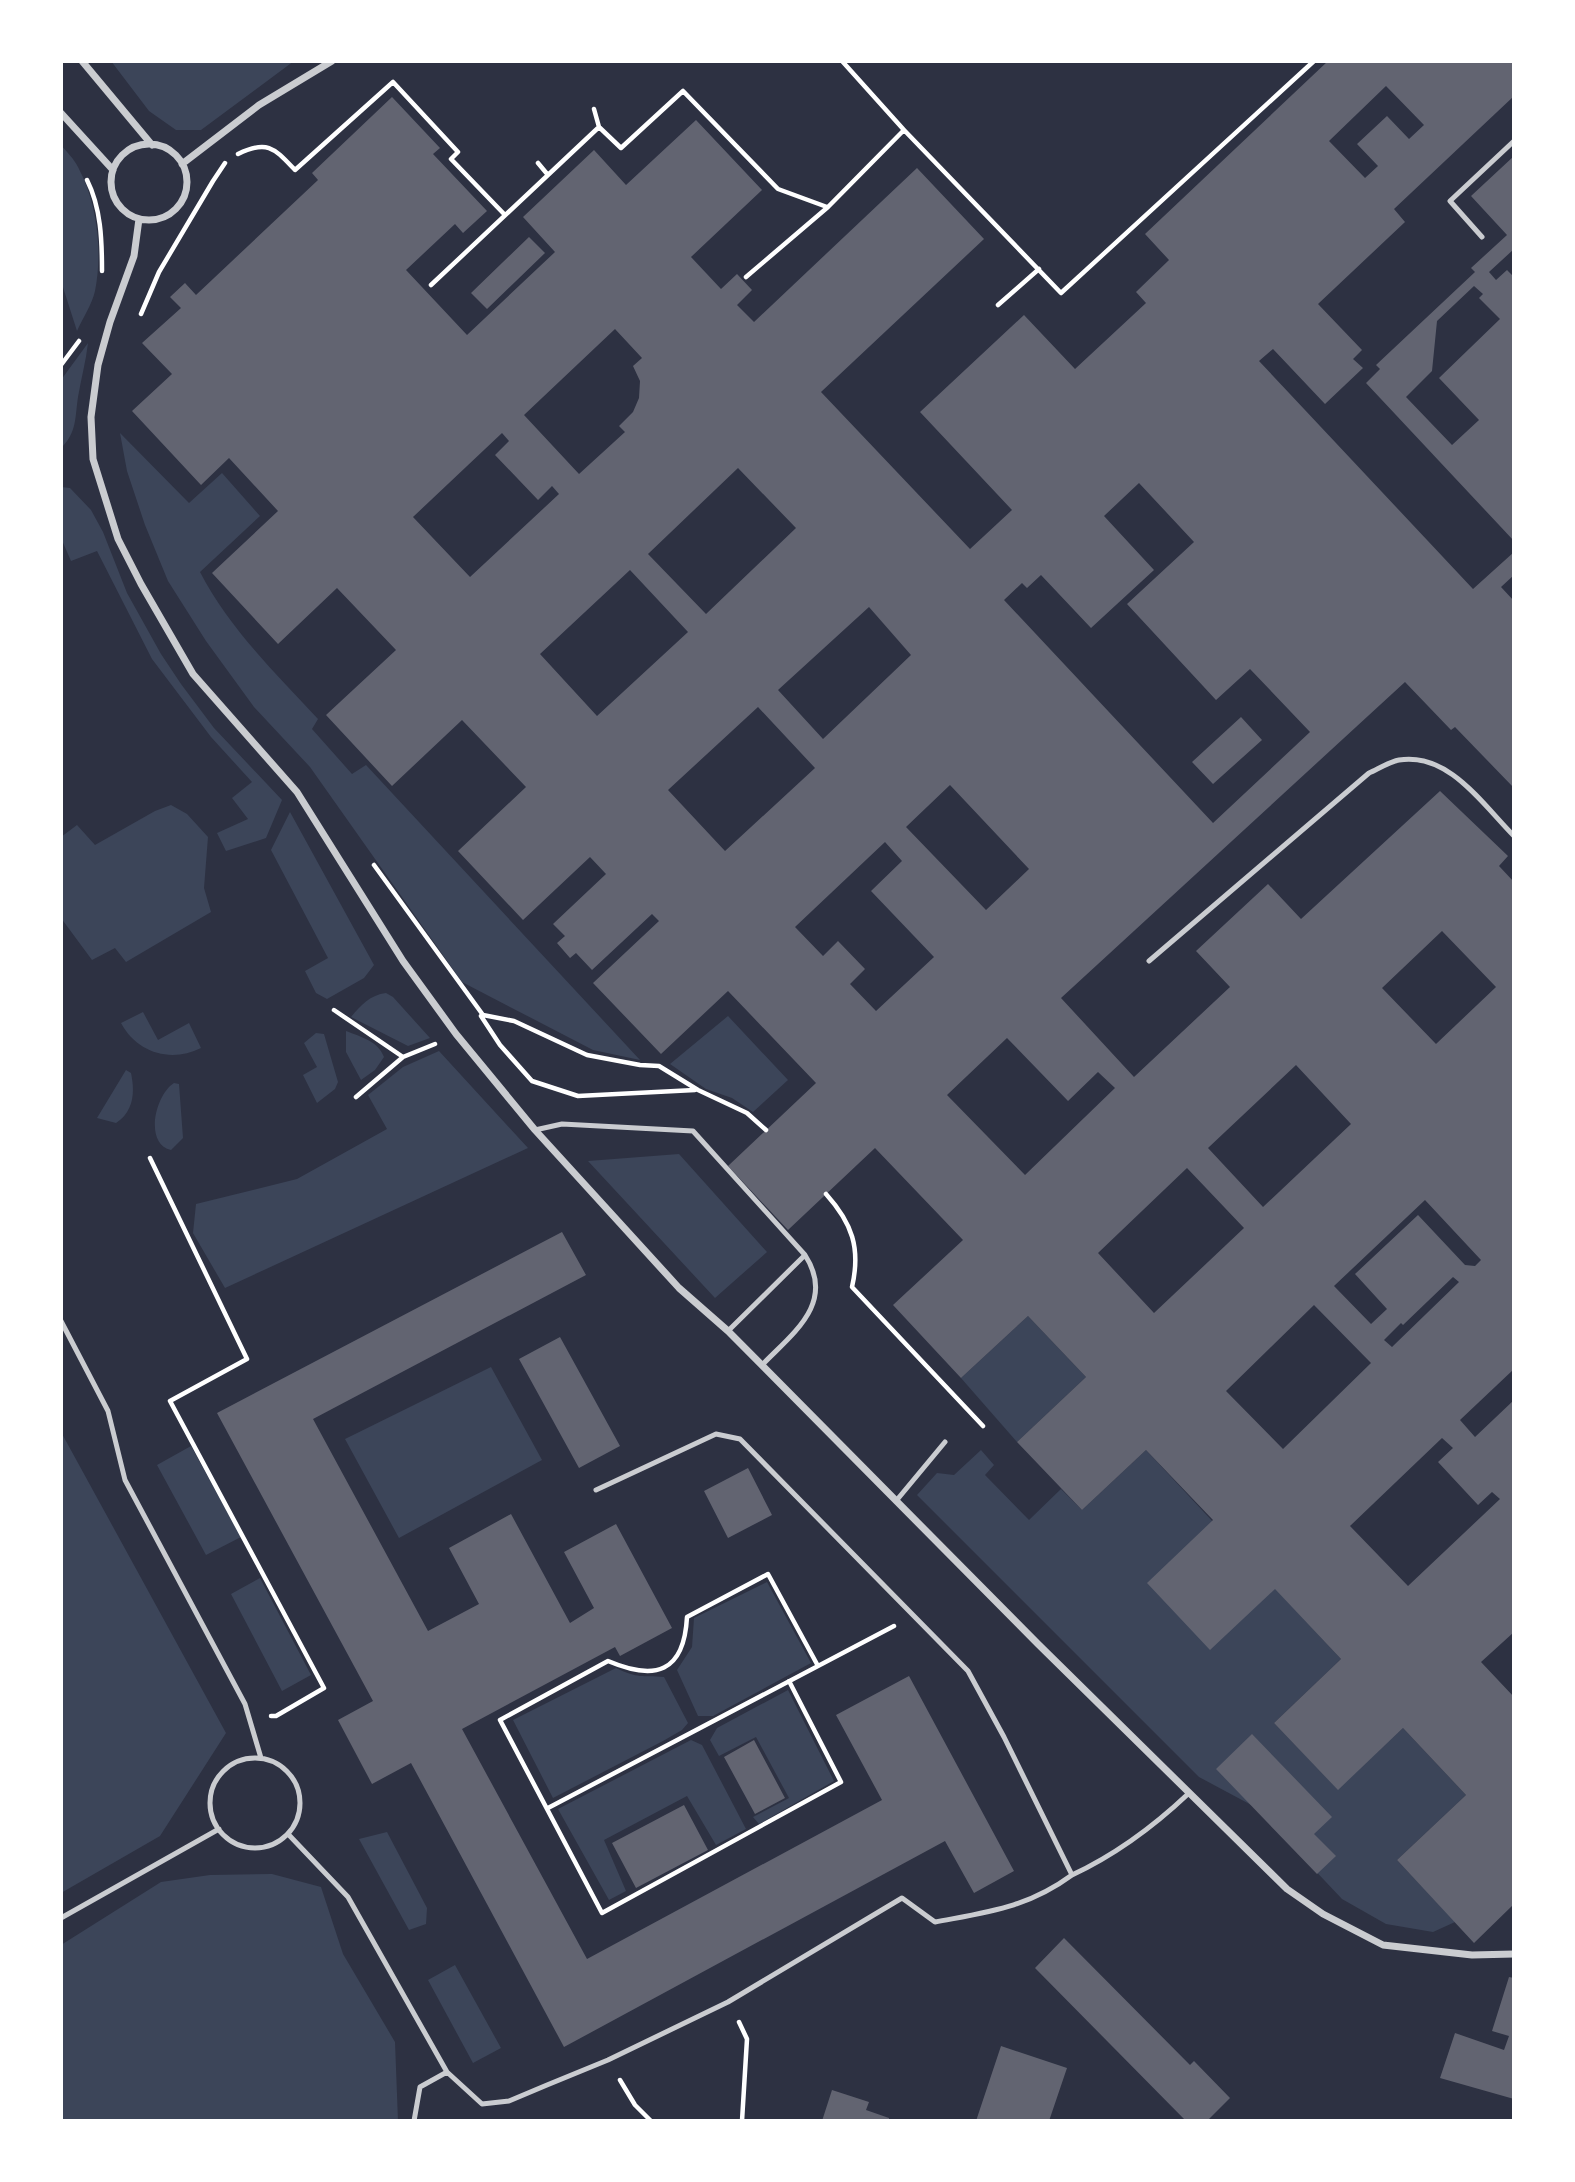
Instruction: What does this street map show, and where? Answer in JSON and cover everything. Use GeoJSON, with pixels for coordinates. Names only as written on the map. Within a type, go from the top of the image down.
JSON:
{"type":"FeatureCollection","features":[{"type":"Feature","properties":{"kind":"street"},"geometry":{"type":"LineString","coordinates":[[82,61],[152,145]]}},
{"type":"Feature","properties":{"kind":"street"},"geometry":{"type":"LineString","coordinates":[[182,164],[259,105],[332,61]]}},
{"type":"Feature","properties":{"kind":"street"},"geometry":{"type":"LineString","coordinates":[[61,113],[113,170]]}},
{"type":"Feature","properties":{"kind":"street"},"geometry":{"type":"LineString","coordinates":[[152,145],[164,147],[175,154],[187,175],[187,186],[185,197],[179,206],[161,219],[139,219],[118,205],[111,182],[113,170],[128,150],[152,145]]}},
{"type":"Feature","properties":{"kind":"street"},"geometry":{"type":"LineString","coordinates":[[139,219],[134,256],[98,365],[91,417],[93,459],[118,539],[193,674],[297,793],[403,961],[456,1034],[535,1130],[679,1287],[728,1331],[1188,1794],[1287,1889],[1323,1914],[1383,1945],[1472,1955],[1514,1955]]}},
{"type":"Feature","properties":{"kind":"lane"},"geometry":{"type":"LineString","coordinates":[[1482,237],[1450,201],[1514,141]]}},
{"type":"Feature","properties":{"kind":"lane"},"geometry":{"type":"LineString","coordinates":[[1149,961],[1368,773],[1399,760],[1426,761],[1450,771],[1514,836]]}},
{"type":"Feature","properties":{"kind":"lane"},"geometry":{"type":"LineString","coordinates":[[535,1130],[562,1124],[693,1131],[805,1255],[814,1269],[818,1287],[816,1298],[804,1322],[761,1366]]}},
{"type":"Feature","properties":{"kind":"lane"},"geometry":{"type":"LineString","coordinates":[[728,1331],[805,1255]]}},
{"type":"Feature","properties":{"kind":"lane"},"geometry":{"type":"LineString","coordinates":[[61,1321],[108,1411],[125,1480],[245,1704],[261,1758]]}},
{"type":"Feature","properties":{"kind":"lane"},"geometry":{"type":"LineString","coordinates":[[596,1489],[716,1434],[740,1439],[968,1671],[1072,1875]]}},
{"type":"Feature","properties":{"kind":"lane"},"geometry":{"type":"LineString","coordinates":[[896,1502],[944,1443]]}},
{"type":"Feature","properties":{"kind":"lane"},"geometry":{"type":"LineString","coordinates":[[261,1758],[277,1763],[291,1775],[301,1804],[298,1820],[288,1834],[271,1845],[255,1847],[231,1841],[219,1829],[212,1816],[210,1801],[214,1785],[222,1772],[245,1759],[261,1758]]}},
{"type":"Feature","properties":{"kind":"lane"},"geometry":{"type":"LineString","coordinates":[[288,1834],[348,1897],[447,2071],[482,2104],[509,2101],[608,2060],[728,2002],[902,1898],[935,1922],[1003,1910],[1048,1892],[1072,1875],[1104,1860],[1164,1817],[1188,1794]]}},
{"type":"Feature","properties":{"kind":"lane"},"geometry":{"type":"LineString","coordinates":[[61,1918],[219,1829]]}},
{"type":"Feature","properties":{"kind":"lane"},"geometry":{"type":"LineString","coordinates":[[414,2121],[420,2087],[447,2071]]}},
{"type":"Feature","properties":{"kind":"path"},"geometry":{"type":"LineString","coordinates":[[842,61],[904,130],[1061,293],[1314,61]]}},
{"type":"Feature","properties":{"kind":"path"},"geometry":{"type":"LineString","coordinates":[[138,322],[159,272],[213,180],[229,159],[253,146],[275,149],[295,170],[393,82],[458,152],[451,159],[505,215]]}},
{"type":"Feature","properties":{"kind":"path"},"geometry":{"type":"LineString","coordinates":[[594,109],[599,127],[621,148],[683,91],[778,189],[828,207]]}},
{"type":"Feature","properties":{"kind":"path"},"geometry":{"type":"LineString","coordinates":[[431,285],[599,127]]}},
{"type":"Feature","properties":{"kind":"path"},"geometry":{"type":"LineString","coordinates":[[746,277],[828,207],[904,130]]}},
{"type":"Feature","properties":{"kind":"path"},"geometry":{"type":"LineString","coordinates":[[538,163],[548,175]]}},
{"type":"Feature","properties":{"kind":"path"},"geometry":{"type":"LineString","coordinates":[[82,171],[92,191],[99,219],[102,275]]}},
{"type":"Feature","properties":{"kind":"path"},"geometry":{"type":"LineString","coordinates":[[998,305],[1039,269]]}},
{"type":"Feature","properties":{"kind":"path"},"geometry":{"type":"LineString","coordinates":[[61,365],[85,331]]}},
{"type":"Feature","properties":{"kind":"path"},"geometry":{"type":"LineString","coordinates":[[372,862],[483,1015],[500,1045],[532,1081],[578,1096],[698,1090]]}},
{"type":"Feature","properties":{"kind":"path"},"geometry":{"type":"LineString","coordinates":[[334,1010],[403,1057]]}},
{"type":"Feature","properties":{"kind":"path"},"geometry":{"type":"LineString","coordinates":[[356,1097],[403,1057],[456,1034],[483,1015],[514,1021],[587,1055],[659,1066],[698,1090],[747,1113],[766,1130]]}},
{"type":"Feature","properties":{"kind":"path"},"geometry":{"type":"LineString","coordinates":[[150,1158],[247,1359],[170,1401],[324,1688],[276,1716],[249,1718]]}},
{"type":"Feature","properties":{"kind":"path"},"geometry":{"type":"LineString","coordinates":[[826,1194],[846,1218],[855,1246],[856,1268],[852,1287],[983,1426]]}},
{"type":"Feature","properties":{"kind":"path"},"geometry":{"type":"LineString","coordinates":[[789,1681],[841,1782],[602,1913],[500,1720],[608,1661],[648,1672],[667,1666],[679,1654],[685,1638],[687,1618],[768,1574],[818,1666]]}},
{"type":"Feature","properties":{"kind":"path"},"geometry":{"type":"LineString","coordinates":[[548,1808],[913,1616]]}},
{"type":"Feature","properties":{"kind":"path"},"geometry":{"type":"LineString","coordinates":[[737,2019],[747,2039],[741,2121]]}},
{"type":"Feature","properties":{"kind":"path"},"geometry":{"type":"LineString","coordinates":[[622,2082],[635,2105],[651,2121]]}},
{"type":"Feature","properties":{"kind":"shaded area"},"geometry":{"type":"Polygon","coordinates":[[[111,61],[294,61],[201,130],[176,130],[149,111],[111,61]]]}},
{"type":"Feature","properties":{"kind":"shaded area"},"geometry":{"type":"Polygon","coordinates":[[[61,145],[85,181],[97,227],[95,291],[77,331],[61,281],[61,145]]]}},
{"type":"Feature","properties":{"kind":"shaded area"},"geometry":{"type":"Polygon","coordinates":[[[88,343],[74,424],[70,437],[61,448],[61,380],[88,343]]]}},
{"type":"Feature","properties":{"kind":"shaded area"},"geometry":{"type":"Polygon","coordinates":[[[120,433],[189,503],[222,473],[260,516],[200,572],[225,612],[269,667],[318,719],[312,729],[352,774],[366,765],[640,1060],[593,1050],[462,982],[310,767],[254,707],[206,641],[168,581],[127,471],[120,433]]]}},
{"type":"Feature","properties":{"kind":"shaded area"},"geometry":{"type":"Polygon","coordinates":[[[61,487],[70,488],[91,510],[103,532],[127,593],[181,684],[214,728],[282,800],[266,838],[226,851],[217,833],[248,819],[232,798],[252,782],[211,737],[152,659],[97,551],[71,561],[61,538],[61,487]]]}},
{"type":"Feature","properties":{"kind":"shaded area"},"geometry":{"type":"Polygon","coordinates":[[[171,805],[187,814],[208,837],[204,888],[211,912],[126,962],[115,948],[92,960],[61,918],[61,837],[77,825],[95,845],[155,811],[171,805]]]}},
{"type":"Feature","properties":{"kind":"shaded area"},"geometry":{"type":"Polygon","coordinates":[[[290,812],[374,965],[364,978],[327,999],[316,993],[305,971],[328,958],[271,850],[290,812]]]}},
{"type":"Feature","properties":{"kind":"shaded area"},"geometry":{"type":"Polygon","coordinates":[[[386,993],[393,997],[430,1038],[408,1046],[351,1017],[371,998],[386,993]]]}},
{"type":"Feature","properties":{"kind":"shaded area"},"geometry":{"type":"Polygon","coordinates":[[[143,1012],[158,1040],[189,1023],[201,1048],[178,1055],[167,1055],[145,1048],[136,1042],[121,1023],[143,1012]]]}},
{"type":"Feature","properties":{"kind":"shaded area"},"geometry":{"type":"Polygon","coordinates":[[[728,1016],[788,1080],[753,1112],[732,1098],[706,1089],[670,1064],[728,1016]]]}},
{"type":"Feature","properties":{"kind":"shaded area"},"geometry":{"type":"Polygon","coordinates":[[[346,1031],[373,1043],[384,1057],[375,1070],[361,1080],[346,1052],[346,1031]]]}},
{"type":"Feature","properties":{"kind":"shaded area"},"geometry":{"type":"Polygon","coordinates":[[[316,1033],[324,1034],[338,1082],[335,1089],[317,1103],[303,1075],[317,1067],[304,1043],[316,1033]]]}},
{"type":"Feature","properties":{"kind":"shaded area"},"geometry":{"type":"Polygon","coordinates":[[[439,1051],[528,1148],[225,1288],[193,1233],[196,1204],[297,1179],[387,1129],[368,1095],[403,1067],[439,1051]]]}},
{"type":"Feature","properties":{"kind":"shaded area"},"geometry":{"type":"Polygon","coordinates":[[[126,1070],[131,1073],[133,1087],[130,1107],[116,1123],[97,1118],[126,1070]]]}},
{"type":"Feature","properties":{"kind":"shaded area"},"geometry":{"type":"Polygon","coordinates":[[[174,1083],[179,1084],[183,1138],[171,1150],[157,1139],[155,1119],[162,1098],[174,1083]]]}},
{"type":"Feature","properties":{"kind":"shaded area"},"geometry":{"type":"Polygon","coordinates":[[[679,1154],[767,1252],[715,1298],[588,1161],[679,1154]]]}},
{"type":"Feature","properties":{"kind":"shaded area"},"geometry":{"type":"Polygon","coordinates":[[[1028,1316],[1086,1377],[1017,1442],[961,1378],[1028,1316]]]}},
{"type":"Feature","properties":{"kind":"shaded area"},"geometry":{"type":"Polygon","coordinates":[[[491,1367],[542,1460],[399,1538],[345,1439],[491,1367]]]}},
{"type":"Feature","properties":{"kind":"shaded area"},"geometry":{"type":"Polygon","coordinates":[[[61,1432],[226,1733],[160,1836],[61,1893],[61,1432]]]}},
{"type":"Feature","properties":{"kind":"shaded area"},"geometry":{"type":"Polygon","coordinates":[[[191,1446],[241,1537],[206,1555],[157,1465],[191,1446]]]}},
{"type":"Feature","properties":{"kind":"shaded area"},"geometry":{"type":"Polygon","coordinates":[[[981,1450],[994,1465],[985,1475],[1029,1520],[1061,1489],[1082,1510],[1146,1450],[1341,1659],[1274,1723],[1338,1789],[1403,1728],[1466,1795],[1397,1860],[1455,1922],[1433,1932],[1386,1924],[1342,1899],[1255,1807],[1199,1777],[917,1495],[937,1473],[954,1475],[981,1450]]]}},
{"type":"Feature","properties":{"kind":"shaded area"},"geometry":{"type":"Polygon","coordinates":[[[260,1578],[311,1675],[282,1691],[231,1594],[260,1578]]]}},
{"type":"Feature","properties":{"kind":"shaded area"},"geometry":{"type":"Polygon","coordinates":[[[767,1582],[811,1663],[713,1716],[698,1716],[677,1670],[692,1647],[694,1618],[767,1582]]]}},
{"type":"Feature","properties":{"kind":"shaded area"},"geometry":{"type":"Polygon","coordinates":[[[616,1668],[635,1675],[664,1677],[688,1723],[682,1730],[663,1741],[553,1798],[513,1720],[616,1668]]]}},
{"type":"Feature","properties":{"kind":"shaded area"},"geometry":{"type":"Polygon","coordinates":[[[788,1690],[834,1781],[759,1824],[753,1817],[789,1798],[756,1737],[719,1756],[710,1740],[717,1728],[788,1690]]]}},
{"type":"Feature","properties":{"kind":"shaded area"},"geometry":{"type":"Polygon","coordinates":[[[691,1740],[702,1745],[746,1829],[716,1845],[687,1796],[604,1840],[626,1891],[609,1900],[558,1809],[691,1740]]]}},
{"type":"Feature","properties":{"kind":"shaded area"},"geometry":{"type":"Polygon","coordinates":[[[387,1832],[427,1908],[426,1924],[409,1930],[359,1839],[387,1832]]]}},
{"type":"Feature","properties":{"kind":"shaded area"},"geometry":{"type":"Polygon","coordinates":[[[272,1874],[321,1887],[343,1954],[395,2042],[398,2121],[61,2121],[61,1945],[161,1882],[210,1875],[272,1874]]]}},
{"type":"Feature","properties":{"kind":"shaded area"},"geometry":{"type":"Polygon","coordinates":[[[455,1965],[501,2048],[473,2063],[428,1980],[455,1965]]]}},
{"type":"Feature","properties":{"kind":"building"},"geometry":{"type":"Polygon","coordinates":[[[1328,61],[1514,61],[1514,96],[1394,209],[1405,222],[1318,304],[1362,350],[1353,359],[1363,368],[1325,404],[1273,349],[1259,361],[1473,589],[1514,552],[1514,575],[1501,587],[1514,601],[1514,788],[1455,727],[1451,730],[1405,682],[1061,998],[1134,1077],[1230,987],[1196,951],[1268,884],[1301,919],[1440,791],[1508,856],[1499,866],[1514,882],[1514,1369],[1460,1420],[1475,1437],[1514,1400],[1514,1632],[1481,1662],[1514,1697],[1514,1904],[1474,1943],[1397,1860],[1466,1795],[1403,1728],[1338,1790],[1274,1723],[1341,1659],[1275,1589],[1210,1650],[1147,1583],[1213,1520],[1146,1450],[1082,1510],[1017,1442],[1086,1377],[1028,1316],[961,1378],[893,1305],[963,1240],[875,1148],[788,1230],[728,1166],[816,1083],[728,991],[661,1054],[593,983],[659,921],[652,914],[592,970],[576,953],[570,958],[557,943],[565,936],[553,924],[606,874],[590,857],[523,920],[458,851],[526,787],[462,720],[392,786],[326,715],[396,650],[337,588],[278,644],[212,573],[278,511],[229,458],[201,485],[132,411],[172,374],[142,343],[181,308],[170,297],[185,283],[196,295],[318,180],[312,173],[392,97],[440,148],[433,154],[487,211],[463,233],[455,224],[406,270],[467,335],[555,252],[523,217],[594,150],[626,185],[696,120],[762,190],[691,257],[721,289],[737,274],[752,290],[737,305],[754,322],[917,168],[984,239],[821,392],[970,549],[1012,510],[920,412],[1024,315],[1075,369],[1146,303],[1136,292],[1169,260],[1145,234],[1328,61]],[[1386,86],[1329,141],[1365,178],[1378,166],[1357,144],[1387,116],[1409,139],[1424,125],[1386,86]],[[615,329],[524,415],[579,474],[625,432],[619,426],[633,412],[639,398],[640,381],[633,366],[642,358],[615,329]],[[502,433],[413,517],[470,577],[559,494],[552,486],[538,500],[495,455],[509,441],[502,433]],[[738,468],[648,554],[706,614],[796,528],[738,468]],[[1139,483],[1104,516],[1154,570],[1091,628],[1041,575],[1027,588],[1022,583],[1004,600],[1213,823],[1310,732],[1250,669],[1216,700],[1127,604],[1194,542],[1139,483]],[[630,570],[540,654],[597,716],[688,632],[630,570]],[[869,607],[778,690],[823,739],[911,655],[869,607]],[[758,707],[668,790],[725,851],[815,768],[758,707]],[[950,785],[906,827],[986,910],[1029,869],[950,785]],[[885,842],[795,927],[823,956],[838,941],[865,969],[850,984],[876,1011],[934,957],[871,891],[902,861],[885,842]],[[1442,931],[1382,988],[1436,1044],[1496,987],[1442,931]],[[1007,1038],[947,1095],[1025,1175],[1115,1088],[1098,1072],[1068,1101],[1007,1038]],[[1296,1065],[1208,1148],[1263,1207],[1351,1124],[1296,1065]],[[1187,1168],[1098,1253],[1154,1313],[1244,1228],[1187,1168]],[[1425,1200],[1334,1286],[1371,1324],[1387,1309],[1355,1274],[1418,1215],[1465,1265],[1475,1266],[1481,1260],[1425,1200]],[[1453,1277],[1384,1340],[1392,1347],[1459,1282],[1453,1277]],[[1314,1305],[1226,1391],[1283,1449],[1371,1363],[1314,1305]],[[1442,1438],[1350,1526],[1408,1586],[1500,1499],[1492,1492],[1478,1505],[1438,1462],[1453,1448],[1442,1438]]]}},
{"type":"Feature","properties":{"kind":"building"},"geometry":{"type":"Polygon","coordinates":[[[1514,156],[1514,249],[1489,272],[1496,280],[1507,270],[1514,277],[1514,541],[1366,383],[1380,369],[1376,365],[1475,272],[1471,268],[1507,235],[1471,196],[1514,156]],[[1474,286],[1437,321],[1432,371],[1406,397],[1452,445],[1479,420],[1439,378],[1500,319],[1479,298],[1483,294],[1474,286]]]}},
{"type":"Feature","properties":{"kind":"building"},"geometry":{"type":"Polygon","coordinates":[[[529,237],[545,253],[487,309],[471,293],[529,237]]]}},
{"type":"Feature","properties":{"kind":"building"},"geometry":{"type":"Polygon","coordinates":[[[1241,717],[1262,740],[1213,784],[1192,762],[1241,717]]]}},
{"type":"Feature","properties":{"kind":"building"},"geometry":{"type":"Polygon","coordinates":[[[562,1232],[586,1275],[313,1419],[428,1631],[479,1604],[449,1548],[511,1514],[570,1623],[594,1608],[564,1552],[616,1524],[672,1628],[620,1656],[615,1647],[462,1729],[587,1959],[882,1800],[836,1715],[909,1676],[1014,1871],[974,1893],[945,1841],[564,2047],[411,1763],[372,1784],[338,1720],[373,1701],[217,1413],[562,1232]]]}},
{"type":"Feature","properties":{"kind":"building"},"geometry":{"type":"Polygon","coordinates":[[[560,1337],[620,1446],[579,1468],[519,1359],[560,1337]]]}},
{"type":"Feature","properties":{"kind":"building"},"geometry":{"type":"Polygon","coordinates":[[[748,1468],[772,1515],[728,1538],[704,1491],[748,1468]]]}},
{"type":"Feature","properties":{"kind":"building"},"geometry":{"type":"Polygon","coordinates":[[[1252,1734],[1332,1817],[1314,1834],[1336,1856],[1317,1874],[1216,1769],[1252,1734]]]}},
{"type":"Feature","properties":{"kind":"building"},"geometry":{"type":"Polygon","coordinates":[[[754,1740],[785,1798],[755,1814],[724,1757],[754,1740]]]}},
{"type":"Feature","properties":{"kind":"building"},"geometry":{"type":"Polygon","coordinates":[[[684,1805],[708,1850],[636,1888],[612,1843],[684,1805]]]}},
{"type":"Feature","properties":{"kind":"building"},"geometry":{"type":"Polygon","coordinates":[[[1064,1938],[1190,2065],[1194,2061],[1230,2098],[1207,2121],[1186,2121],[1035,1968],[1064,1938]]]}},
{"type":"Feature","properties":{"kind":"building"},"geometry":{"type":"Polygon","coordinates":[[[1509,1977],[1514,1978],[1514,2099],[1440,2078],[1455,2033],[1504,2050],[1509,2036],[1492,2031],[1509,1977]]]}},
{"type":"Feature","properties":{"kind":"building"},"geometry":{"type":"Polygon","coordinates":[[[1001,2046],[1067,2068],[1049,2121],[976,2121],[1001,2046]]]}},
{"type":"Feature","properties":{"kind":"building"},"geometry":{"type":"Polygon","coordinates":[[[832,2090],[869,2102],[866,2110],[889,2118],[889,2121],[822,2121],[832,2090]]]}}]}
